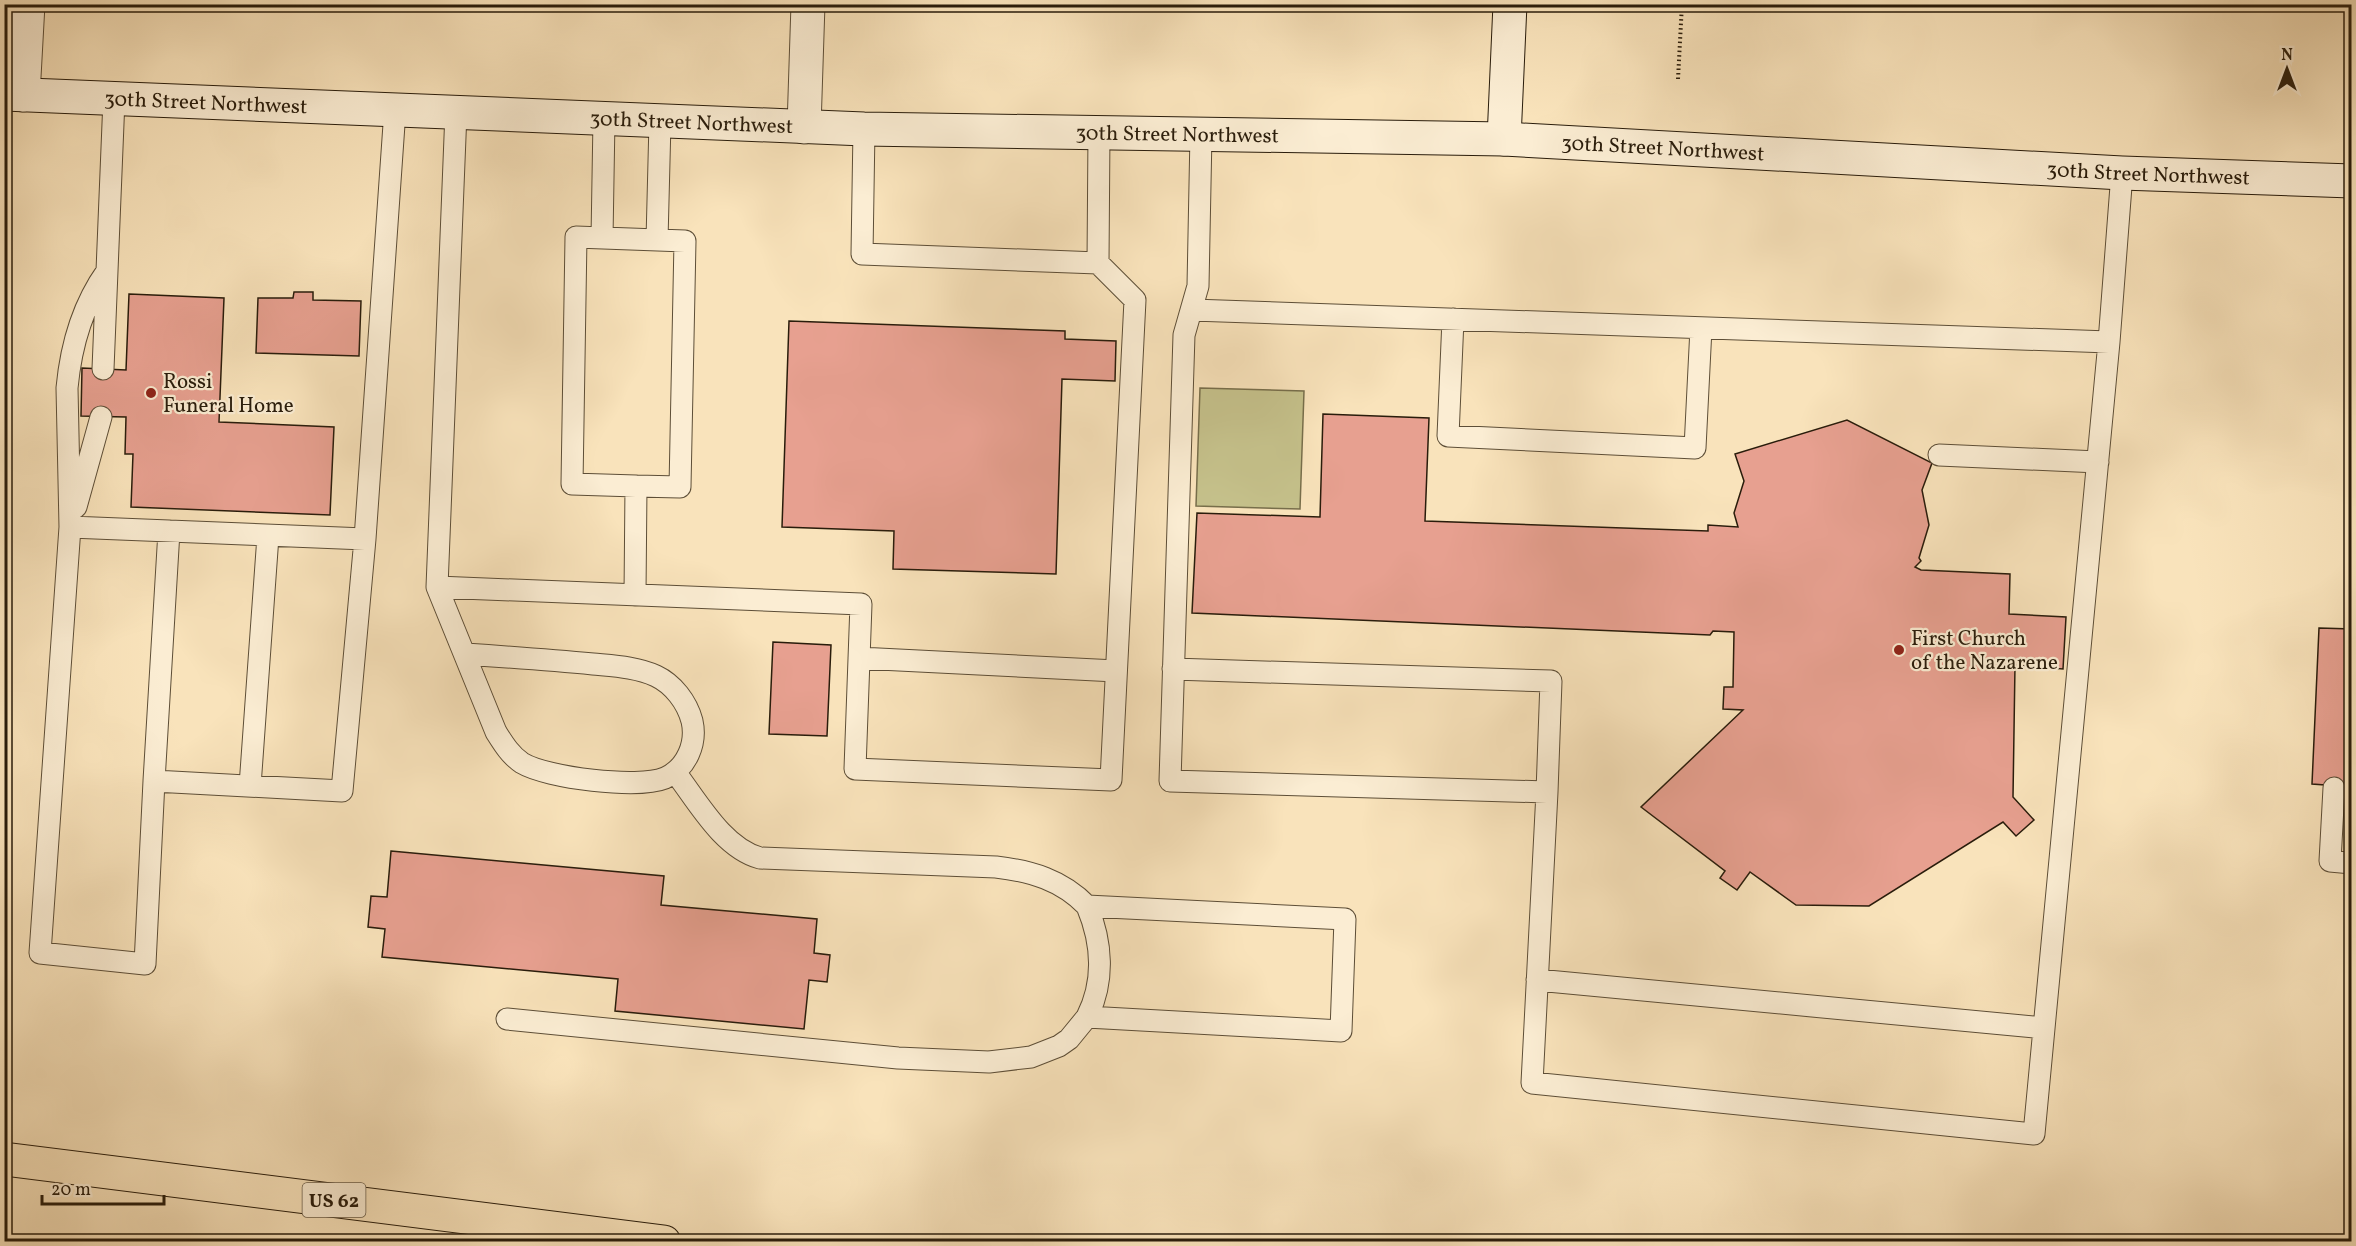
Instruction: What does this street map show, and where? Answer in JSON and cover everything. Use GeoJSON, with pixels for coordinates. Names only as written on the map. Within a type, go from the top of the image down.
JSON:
{"type":"FeatureCollection","features":[{"type":"Feature","properties":{"kind":"highway","name":"US 62"},"geometry":{"type":"LineString","coordinates":[[4,1160],[664,1242]]}},
{"type":"Feature","properties":{"kind":"main road"},"geometry":{"type":"LineString","coordinates":[[14,94],[27,4]]}},
{"type":"Feature","properties":{"kind":"main road"},"geometry":{"type":"LineString","coordinates":[[804,127],[808,4]]}},
{"type":"Feature","properties":{"kind":"main road"},"geometry":{"type":"LineString","coordinates":[[1504,139],[1510,4]]}},
{"type":"Feature","properties":{"kind":"main road","name":"30th Street Northwest"},"geometry":{"type":"LineString","coordinates":[[14,94],[864,129],[1504,139],[2122,173],[2352,181]]}},
{"type":"Feature","properties":{"kind":"lane"},"geometry":{"type":"LineString","coordinates":[[103,369],[114,99]]}},
{"type":"Feature","properties":{"kind":"lane"},"geometry":{"type":"LineString","coordinates":[[154,782],[342,791],[365,539],[395,110]]}},
{"type":"Feature","properties":{"kind":"lane"},"geometry":{"type":"LineString","coordinates":[[456,112],[437,587],[496,732],[508,751],[521,763],[542,772],[561,776],[623,782],[652,781],[664,778],[685,763],[693,739],[690,714],[679,696],[666,682],[655,675],[604,665],[465,654]]}},
{"type":"Feature","properties":{"kind":"lane"},"geometry":{"type":"LineString","coordinates":[[602,238],[604,119]]}},
{"type":"Feature","properties":{"kind":"lane"},"geometry":{"type":"LineString","coordinates":[[657,240],[660,122]]}},
{"type":"Feature","properties":{"kind":"lane"},"geometry":{"type":"LineString","coordinates":[[437,587],[861,604],[855,769],[1111,780],[1135,300],[1098,263],[862,254],[864,129]]}},
{"type":"Feature","properties":{"kind":"lane"},"geometry":{"type":"LineString","coordinates":[[1098,263],[1099,132]]}},
{"type":"Feature","properties":{"kind":"lane"},"geometry":{"type":"LineString","coordinates":[[1201,134],[1198,286],[1184,335],[1170,781],[1547,792]]}},
{"type":"Feature","properties":{"kind":"lane"},"geometry":{"type":"LineString","coordinates":[[1173,669],[1551,681],[1532,1083],[2034,1134],[2109,342],[2122,173]]}},
{"type":"Feature","properties":{"kind":"lane"},"geometry":{"type":"LineString","coordinates":[[576,237],[657,240],[685,241],[680,487],[572,484],[576,237]]}},
{"type":"Feature","properties":{"kind":"lane"},"geometry":{"type":"LineString","coordinates":[[107,271],[84,310],[74,339],[68,372],[70,527],[40,953],[145,964],[169,531]]}},
{"type":"Feature","properties":{"kind":"lane"},"geometry":{"type":"LineString","coordinates":[[1192,310],[2109,342]]}},
{"type":"Feature","properties":{"kind":"lane"},"geometry":{"type":"LineString","coordinates":[[1453,319],[1448,436],[1695,447],[1701,328]]}},
{"type":"Feature","properties":{"kind":"lane"},"geometry":{"type":"LineString","coordinates":[[70,527],[101,417]]}},
{"type":"Feature","properties":{"kind":"lane"},"geometry":{"type":"LineString","coordinates":[[1939,455],[2098,462]]}},
{"type":"Feature","properties":{"kind":"lane"},"geometry":{"type":"LineString","coordinates":[[635,595],[636,486]]}},
{"type":"Feature","properties":{"kind":"lane"},"geometry":{"type":"LineString","coordinates":[[70,527],[365,539]]}},
{"type":"Feature","properties":{"kind":"lane"},"geometry":{"type":"LineString","coordinates":[[250,786],[268,536]]}},
{"type":"Feature","properties":{"kind":"lane"},"geometry":{"type":"LineString","coordinates":[[859,658],[1116,671]]}},
{"type":"Feature","properties":{"kind":"lane"},"geometry":{"type":"LineString","coordinates":[[507,1019],[898,1058],[989,1062],[1031,1057],[1059,1046],[1070,1039],[1087,1017],[1096,992],[1100,967],[1100,951],[1094,921],[1087,906],[1059,884],[1035,873],[996,867],[781,859],[750,855],[728,840],[675,772]]}},
{"type":"Feature","properties":{"kind":"lane"},"geometry":{"type":"LineString","coordinates":[[2334,788],[2330,861],[2352,863]]}},
{"type":"Feature","properties":{"kind":"lane"},"geometry":{"type":"LineString","coordinates":[[1087,906],[1345,918],[1341,1031],[1087,1017]]}},
{"type":"Feature","properties":{"kind":"lane"},"geometry":{"type":"LineString","coordinates":[[1538,980],[2044,1028]]}},
{"type":"Feature","properties":{"kind":"path"},"geometry":{"type":"LineString","coordinates":[[1678,79],[1682,4]]}},
{"type":"Feature","properties":{"kind":"shaded area"},"geometry":{"type":"Polygon","coordinates":[[[1200,388],[1304,391],[1300,509],[1196,506],[1200,388]]]}},
{"type":"Feature","properties":{"kind":"building"},"geometry":{"type":"Polygon","coordinates":[[[294,292],[313,292],[313,300],[361,301],[359,356],[256,353],[258,298],[293,298],[294,292]]]}},
{"type":"Feature","properties":{"kind":"building","name":"Rossi Funeral Home"},"geometry":{"type":"Polygon","coordinates":[[[129,294],[224,298],[219,422],[334,427],[330,515],[131,507],[133,454],[125,454],[126,417],[81,416],[82,368],[126,370],[129,294]]]}},
{"type":"Feature","properties":{"kind":"building"},"geometry":{"type":"Polygon","coordinates":[[[789,321],[1065,331],[1065,339],[1116,341],[1115,381],[1062,379],[1056,574],[893,569],[894,531],[782,527],[789,321]]]}},
{"type":"Feature","properties":{"kind":"building","name":"First Church of the Nazarene"},"geometry":{"type":"Polygon","coordinates":[[[1323,414],[1429,418],[1425,521],[1708,531],[1708,525],[1738,527],[1734,513],[1744,481],[1735,454],[1847,420],[1932,463],[1922,490],[1929,525],[1919,558],[1921,561],[1915,567],[1921,570],[2010,574],[2009,614],[2066,617],[2063,669],[2015,665],[2013,797],[2034,820],[2016,836],[2003,822],[1869,906],[1796,905],[1750,872],[1737,890],[1720,878],[1725,871],[1641,807],[1743,710],[1723,709],[1724,687],[1733,687],[1734,632],[1713,631],[1710,635],[1192,613],[1197,513],[1320,517],[1323,414]]]}},
{"type":"Feature","properties":{"kind":"building"},"geometry":{"type":"Polygon","coordinates":[[[2319,628],[2352,629],[2352,787],[2312,784],[2319,628]]]}},
{"type":"Feature","properties":{"kind":"building"},"geometry":{"type":"Polygon","coordinates":[[[773,642],[831,645],[827,736],[769,734],[773,642]]]}},
{"type":"Feature","properties":{"kind":"building"},"geometry":{"type":"Polygon","coordinates":[[[391,851],[664,876],[661,905],[817,919],[814,953],[830,955],[827,982],[809,980],[804,1029],[615,1011],[618,979],[382,957],[385,929],[368,927],[371,896],[387,897],[391,851]]]}},
{"type":"Feature","properties":{"kind":"place","name":"Rossi Funeral Home"},"geometry":{"type":"Point","coordinates":[151,393]}},
{"type":"Feature","properties":{"kind":"place","name":"First Church of the Nazarene"},"geometry":{"type":"Point","coordinates":[1899,650]}}]}
